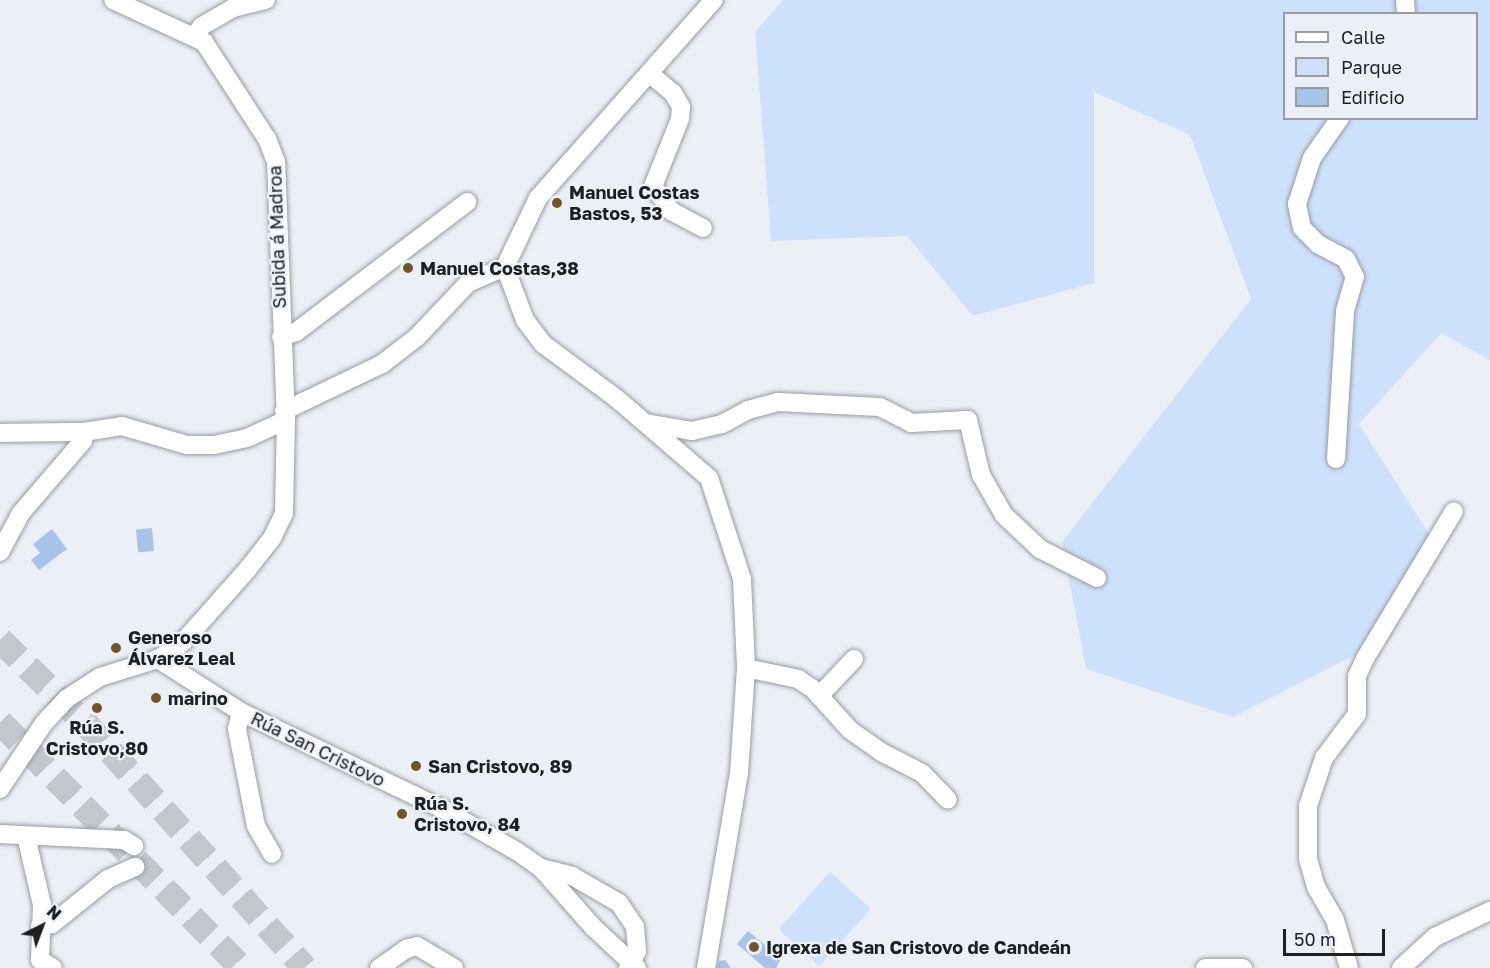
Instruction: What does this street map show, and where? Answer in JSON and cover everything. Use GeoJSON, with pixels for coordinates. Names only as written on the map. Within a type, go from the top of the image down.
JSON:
{"type":"FeatureCollection","features":[{"type":"Feature","properties":{"kind":"street","name":"Subida á Madroa"},"geometry":{"type":"LineString","coordinates":[[113,0],[204,42],[261,129],[276,162],[286,491],[279,526],[216,607],[183,642],[158,660]]}},
{"type":"Feature","properties":{"kind":"street"},"geometry":{"type":"LineString","coordinates":[[194,36],[202,26],[233,8],[266,0]]}},
{"type":"Feature","properties":{"kind":"street"},"geometry":{"type":"LineString","coordinates":[[0,433],[84,432],[122,426],[187,445],[214,445],[247,438],[285,415],[382,364],[417,337],[468,283],[505,267],[538,198],[714,0]]}},
{"type":"Feature","properties":{"kind":"street"},"geometry":{"type":"LineString","coordinates":[[649,73],[673,93],[681,107],[680,119],[653,186],[671,211],[704,228]]}},
{"type":"Feature","properties":{"kind":"street"},"geometry":{"type":"LineString","coordinates":[[1336,459],[1345,311],[1355,277],[1346,259],[1318,244],[1302,228],[1297,204],[1312,158],[1339,120]]}},
{"type":"Feature","properties":{"kind":"street","name":"Subida á Madroa"},"geometry":{"type":"LineString","coordinates":[[281,337],[296,332],[467,202]]}},
{"type":"Feature","properties":{"kind":"street"},"geometry":{"type":"LineString","coordinates":[[505,267],[525,320],[536,336],[700,469],[715,490],[742,579],[746,668],[739,773],[706,968]]}},
{"type":"Feature","properties":{"kind":"street"},"geometry":{"type":"LineString","coordinates":[[646,423],[692,431],[722,424],[748,410],[778,402],[880,407],[911,423],[968,420],[981,475],[1005,515],[1040,549],[1097,578]]}},
{"type":"Feature","properties":{"kind":"street"},"geometry":{"type":"LineString","coordinates":[[0,552],[21,513],[83,441],[84,432]]}},
{"type":"Feature","properties":{"kind":"street"},"geometry":{"type":"LineString","coordinates":[[1349,968],[1335,920],[1316,887],[1308,859],[1308,806],[1324,758],[1357,714],[1357,676],[1366,657],[1454,511]]}},
{"type":"Feature","properties":{"kind":"street"},"geometry":{"type":"LineString","coordinates":[[819,696],[854,659]]}},
{"type":"Feature","properties":{"kind":"street"},"geometry":{"type":"LineString","coordinates":[[0,789],[44,723],[66,699],[100,678],[158,660]]}},
{"type":"Feature","properties":{"kind":"street","name":"Rúa San Cristovo"},"geometry":{"type":"LineString","coordinates":[[158,660],[241,712],[443,808],[541,868],[632,966],[638,951],[636,927],[619,903],[572,876],[541,868]]}},
{"type":"Feature","properties":{"kind":"street"},"geometry":{"type":"LineString","coordinates":[[746,668],[798,679],[819,696],[850,730],[881,752],[922,773],[948,800]]}},
{"type":"Feature","properties":{"kind":"street"},"geometry":{"type":"LineString","coordinates":[[241,712],[237,729],[256,826],[272,854]]}},
{"type":"Feature","properties":{"kind":"street"},"geometry":{"type":"LineString","coordinates":[[0,834],[124,840],[134,846]]}},
{"type":"Feature","properties":{"kind":"street"},"geometry":{"type":"LineString","coordinates":[[26,836],[42,905],[40,960],[53,968]]}},
{"type":"Feature","properties":{"kind":"street"},"geometry":{"type":"LineString","coordinates":[[40,926],[52,924],[108,879],[135,867]]}},
{"type":"Feature","properties":{"kind":"street"},"geometry":{"type":"LineString","coordinates":[[1401,968],[1435,938],[1490,911]]}},
{"type":"Feature","properties":{"kind":"street"},"geometry":{"type":"LineString","coordinates":[[379,968],[405,949],[417,946],[454,968]]}},
{"type":"Feature","properties":{"kind":"street"},"geometry":{"type":"LineString","coordinates":[[1205,968],[1243,968]]}},
{"type":"Feature","properties":{"kind":"green space"},"geometry":{"type":"Polygon","coordinates":[[[783,0],[1490,0],[1490,360],[1441,333],[1359,424],[1438,548],[1386,639],[1233,717],[1086,669],[1062,542],[1251,299],[1190,135],[1094,92],[1094,283],[973,316],[907,236],[771,241],[755,32],[783,0]]]}},
{"type":"Feature","properties":{"kind":"green space"},"geometry":{"type":"Polygon","coordinates":[[[830,872],[871,909],[819,966],[778,929],[830,872]]]}},
{"type":"Feature","properties":{"kind":"building"},"geometry":{"type":"Polygon","coordinates":[[[152,528],[154,551],[138,552],[136,529],[152,528]]]}},
{"type":"Feature","properties":{"kind":"building"},"geometry":{"type":"Polygon","coordinates":[[[52,529],[67,549],[39,570],[31,560],[40,553],[33,544],[52,529]]]}},
{"type":"Feature","properties":{"kind":"building","name":"Igrexa de San Cristovo de Candeán"},"geometry":{"type":"Polygon","coordinates":[[[748,931],[771,950],[776,944],[785,951],[776,968],[765,968],[737,944],[748,931]]]}},
{"type":"Feature","properties":{"kind":"building"},"geometry":{"type":"Polygon","coordinates":[[[725,960],[731,968],[717,968],[719,961],[725,960]]]}},
{"type":"Feature","properties":{"kind":"tunnel"},"geometry":{"type":"LineString","coordinates":[[0,640],[85,723],[305,968]]}},
{"type":"Feature","properties":{"kind":"tunnel"},"geometry":{"type":"LineString","coordinates":[[0,722],[242,968]]}},
{"type":"Feature","properties":{"kind":"place","name":"Manuel Costas Bastos, 53"},"geometry":{"type":"Point","coordinates":[557,203]}},
{"type":"Feature","properties":{"kind":"place","name":"Manuel Costas,38"},"geometry":{"type":"Point","coordinates":[408,268]}},
{"type":"Feature","properties":{"kind":"place","name":"Generoso Álvarez Leal"},"geometry":{"type":"Point","coordinates":[116,648]}},
{"type":"Feature","properties":{"kind":"place","name":"marino"},"geometry":{"type":"Point","coordinates":[156,698]}},
{"type":"Feature","properties":{"kind":"place","name":"Rúa S. Cristovo,80"},"geometry":{"type":"Point","coordinates":[97,708]}},
{"type":"Feature","properties":{"kind":"place","name":"San Cristovo, 89"},"geometry":{"type":"Point","coordinates":[416,766]}},
{"type":"Feature","properties":{"kind":"place","name":"Rúa S. Cristovo, 84"},"geometry":{"type":"Point","coordinates":[402,814]}},
{"type":"Feature","properties":{"kind":"place","name":"Igrexa de San Cristovo de Candeán"},"geometry":{"type":"Point","coordinates":[754,947]}}]}
